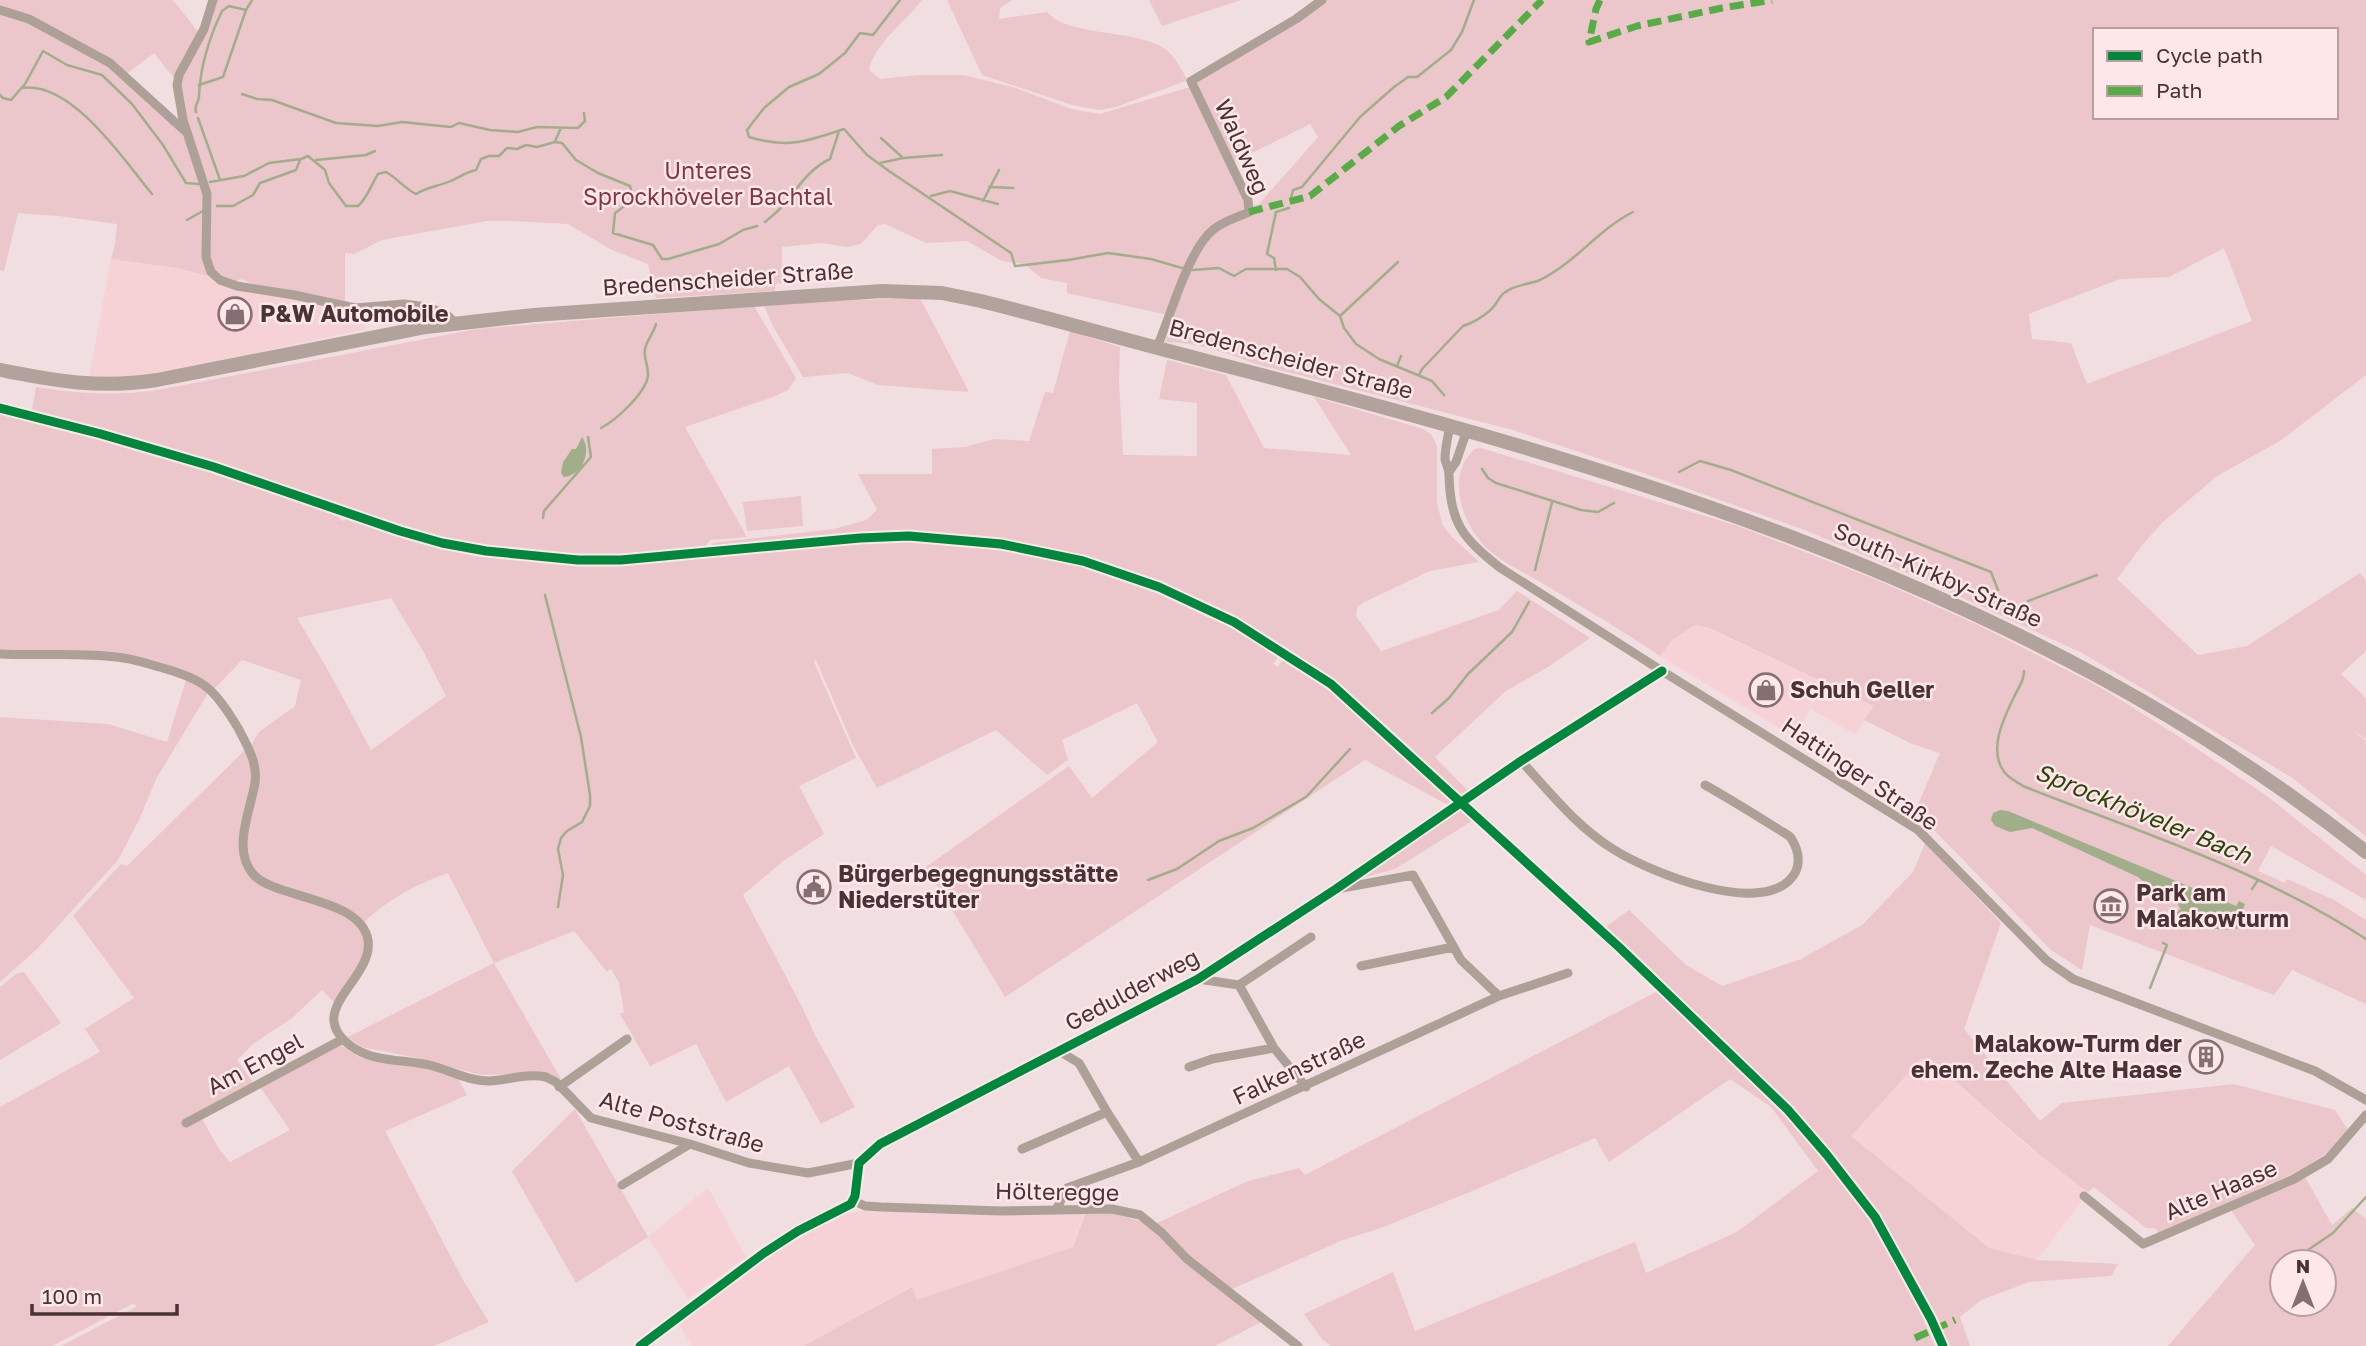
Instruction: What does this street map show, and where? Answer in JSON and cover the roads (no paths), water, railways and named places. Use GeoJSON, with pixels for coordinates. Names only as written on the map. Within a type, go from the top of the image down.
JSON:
{"type":"FeatureCollection","features":[{"type":"Feature","properties":{"kind":"main road","name":"Bredenscheider Straße"},"geometry":{"type":"LineString","coordinates":[[0,370],[85,385],[132,384],[455,323],[547,314],[915,291],[981,300],[1450,426]]}},
{"type":"Feature","properties":{"kind":"main road","name":"South-Kirkby-Straße"},"geometry":{"type":"LineString","coordinates":[[1450,426],[1608,473],[1754,523],[1827,550],[1975,613],[2112,682],[2185,724],[2273,781],[2366,852]]}},
{"type":"Feature","properties":{"kind":"street"},"geometry":{"type":"LineString","coordinates":[[213,0],[204,29],[177,81],[178,100],[208,200],[206,261],[211,272],[220,280],[244,288],[355,308],[404,304],[428,307],[446,314],[455,323]]}},
{"type":"Feature","properties":{"kind":"street","name":"Waldweg"},"geometry":{"type":"LineString","coordinates":[[1157,347],[1183,278],[1200,247],[1214,229],[1249,212],[1248,200],[1191,81],[1296,19],[1322,0]]}},
{"type":"Feature","properties":{"kind":"street"},"geometry":{"type":"LineString","coordinates":[[0,10],[29,19],[110,63],[187,132]]}},
{"type":"Feature","properties":{"kind":"street","name":"Hattinger Straße"},"geometry":{"type":"LineString","coordinates":[[1450,426],[1445,460],[1454,517],[1478,549],[1499,567],[1918,830],[2046,960],[2073,979],[2315,1071],[2366,1100]]}},
{"type":"Feature","properties":{"kind":"street","name":"Hattinger Straße"},"geometry":{"type":"LineString","coordinates":[[1449,472],[1456,462],[1467,430]]}},
{"type":"Feature","properties":{"kind":"street"},"geometry":{"type":"LineString","coordinates":[[0,654],[123,658],[177,672],[197,681],[212,692],[227,710],[245,741],[255,767],[255,780],[243,839],[247,866],[262,883],[323,902],[356,921],[366,933],[366,959],[334,1013],[334,1024],[343,1039]]}},
{"type":"Feature","properties":{"kind":"street","name":"Gedulderweg"},"geometry":{"type":"LineString","coordinates":[[859,1163],[880,1144],[1198,979],[1336,889],[1521,761],[1662,671]]}},
{"type":"Feature","properties":{"kind":"street"},"geometry":{"type":"LineString","coordinates":[[1521,761],[1585,829],[1614,850],[1660,872],[1687,883],[1754,894],[1788,882],[1796,870],[1799,856],[1790,836],[1705,785]]}},
{"type":"Feature","properties":{"kind":"street"},"geometry":{"type":"LineString","coordinates":[[1336,889],[1413,875],[1461,960],[1499,996]]}},
{"type":"Feature","properties":{"kind":"street"},"geometry":{"type":"LineString","coordinates":[[1198,979],[1238,985],[1311,937]]}},
{"type":"Feature","properties":{"kind":"street"},"geometry":{"type":"LineString","coordinates":[[1361,966],[1453,947]]}},
{"type":"Feature","properties":{"kind":"street","name":"Falkenstraße"},"geometry":{"type":"LineString","coordinates":[[1056,1210],[1067,1188],[1139,1162],[1499,996],[1568,973]]}},
{"type":"Feature","properties":{"kind":"street"},"geometry":{"type":"LineString","coordinates":[[1238,985],[1273,1048],[1306,1087]]}},
{"type":"Feature","properties":{"kind":"street","name":"Alte Poststraße"},"geometry":{"type":"LineString","coordinates":[[343,1039],[357,1050],[368,1054],[431,1065],[477,1079],[488,1081],[541,1076],[552,1079],[591,1118],[690,1144],[749,1163],[808,1173],[859,1163]]}},
{"type":"Feature","properties":{"kind":"street","name":"Am Engel"},"geometry":{"type":"LineString","coordinates":[[186,1124],[343,1039]]}},
{"type":"Feature","properties":{"kind":"street"},"geometry":{"type":"LineString","coordinates":[[559,1087],[627,1040]]}},
{"type":"Feature","properties":{"kind":"street"},"geometry":{"type":"LineString","coordinates":[[1189,1067],[1212,1059],[1273,1048]]}},
{"type":"Feature","properties":{"kind":"street"},"geometry":{"type":"LineString","coordinates":[[1059,1051],[1079,1063],[1139,1162]]}},
{"type":"Feature","properties":{"kind":"street"},"geometry":{"type":"LineString","coordinates":[[1022,1149],[1107,1112]]}},
{"type":"Feature","properties":{"kind":"street","name":"Alte Haase"},"geometry":{"type":"LineString","coordinates":[[2084,1196],[2143,1244],[2294,1179],[2328,1159],[2366,1115]]}},
{"type":"Feature","properties":{"kind":"street"},"geometry":{"type":"LineString","coordinates":[[622,1185],[690,1144]]}},
{"type":"Feature","properties":{"kind":"street"},"geometry":{"type":"LineString","coordinates":[[640,1346],[764,1253],[798,1231],[846,1208],[854,1201],[859,1163]]}},
{"type":"Feature","properties":{"kind":"street","name":"Hölteregge"},"geometry":{"type":"LineString","coordinates":[[854,1201],[865,1206],[881,1207],[1112,1209],[1140,1215],[1187,1259],[1298,1346]]}},
{"type":"Feature","properties":{"kind":"waterway"},"geometry":{"type":"LineString","coordinates":[[196,112],[206,53],[222,11],[229,6],[246,10],[252,0]]}},
{"type":"Feature","properties":{"kind":"waterway","name":"Sprockhöveler Bach"},"geometry":{"type":"LineString","coordinates":[[900,0],[873,35],[860,33],[845,53],[819,74],[789,87],[764,108],[747,130],[749,137],[787,143],[844,129],[867,155],[1011,253],[1015,266],[1108,253],[1151,259],[1182,268]]}},
{"type":"Feature","properties":{"kind":"waterway"},"geometry":{"type":"LineString","coordinates":[[1291,198],[1293,190],[1302,187],[1360,117],[1394,87],[1408,77],[1417,77],[1451,50],[1462,32],[1474,0]]}},
{"type":"Feature","properties":{"kind":"waterway"},"geometry":{"type":"LineString","coordinates":[[199,85],[223,77],[246,10]]}},
{"type":"Feature","properties":{"kind":"waterway","name":"Sprockhöveler Bach"},"geometry":{"type":"LineString","coordinates":[[0,95],[11,100],[25,84],[43,51],[67,65],[102,75],[132,104],[163,145],[186,183],[199,184]]}},
{"type":"Feature","properties":{"kind":"waterway"},"geometry":{"type":"LineString","coordinates":[[22,88],[41,89],[59,96],[77,109],[111,143],[152,194]]}},
{"type":"Feature","properties":{"kind":"waterway"},"geometry":{"type":"LineString","coordinates":[[242,94],[272,100],[336,123],[378,126],[402,122],[451,127],[459,123],[490,130],[518,132],[537,127],[578,128],[585,121],[584,113]]}},
{"type":"Feature","properties":{"kind":"waterway"},"geometry":{"type":"LineString","coordinates":[[198,118],[220,180]]}},
{"type":"Feature","properties":{"kind":"waterway"},"geometry":{"type":"LineString","coordinates":[[555,141],[561,128]]}},
{"type":"Feature","properties":{"kind":"waterway","name":"Sprockhöveler Bach"},"geometry":{"type":"LineString","coordinates":[[765,222],[811,173],[830,159],[839,131]]}},
{"type":"Feature","properties":{"kind":"waterway"},"geometry":{"type":"LineString","coordinates":[[881,138],[902,157]]}},
{"type":"Feature","properties":{"kind":"waterway","name":"Sprockhöveler Bach"},"geometry":{"type":"LineString","coordinates":[[210,182],[244,176],[269,163],[308,156],[325,170],[329,183],[346,206],[358,206],[378,174],[386,172],[416,194],[476,170],[481,159],[499,156],[507,148],[517,149],[526,145],[537,147],[555,142],[562,143],[576,160],[598,173],[630,186],[630,199],[615,213],[613,233],[653,245],[662,259],[719,244],[743,230],[757,226]]}},
{"type":"Feature","properties":{"kind":"waterway"},"geometry":{"type":"LineString","coordinates":[[316,160],[366,155],[375,151]]}},
{"type":"Feature","properties":{"kind":"waterway"},"geometry":{"type":"LineString","coordinates":[[880,163],[942,155]]}},
{"type":"Feature","properties":{"kind":"waterway"},"geometry":{"type":"LineString","coordinates":[[217,206],[233,206],[253,195],[260,183],[296,170],[300,160]]}},
{"type":"Feature","properties":{"kind":"waterway"},"geometry":{"type":"LineString","coordinates":[[983,201],[999,170]]}},
{"type":"Feature","properties":{"kind":"waterway"},"geometry":{"type":"LineString","coordinates":[[989,187],[1013,188]]}},
{"type":"Feature","properties":{"kind":"waterway"},"geometry":{"type":"LineString","coordinates":[[931,196],[950,191],[998,204]]}},
{"type":"Feature","properties":{"kind":"waterway"},"geometry":{"type":"LineString","coordinates":[[1276,270],[1274,258],[1267,254],[1276,212],[1289,208]]}},
{"type":"Feature","properties":{"kind":"waterway"},"geometry":{"type":"LineString","coordinates":[[187,220],[203,211]]}},
{"type":"Feature","properties":{"kind":"waterway"},"geometry":{"type":"LineString","coordinates":[[1419,375],[1463,326],[1488,312],[1504,293],[1553,273],[1609,227],[1633,212]]}},
{"type":"Feature","properties":{"kind":"waterway"},"geometry":{"type":"LineString","coordinates":[[1340,316],[1398,262]]}},
{"type":"Feature","properties":{"kind":"waterway","name":"Sprockhöveler Bach"},"geometry":{"type":"LineString","coordinates":[[1192,270],[1219,268],[1234,276],[1246,269],[1287,269],[1300,277],[1319,299],[1340,316],[1344,328],[1356,344],[1379,359],[1432,381],[1444,395]]}},
{"type":"Feature","properties":{"kind":"waterway"},"geometry":{"type":"LineString","coordinates":[[670,277],[671,288]]}},
{"type":"Feature","properties":{"kind":"waterway"},"geometry":{"type":"LineString","coordinates":[[601,428],[629,406],[642,391],[648,376],[645,349],[656,324]]}},
{"type":"Feature","properties":{"kind":"waterway"},"geometry":{"type":"LineString","coordinates":[[1397,366],[1401,356]]}},
{"type":"Feature","properties":{"kind":"waterway"},"geometry":{"type":"LineString","coordinates":[[543,518],[544,511],[591,457],[588,437]]}},
{"type":"Feature","properties":{"kind":"waterway","name":"Sprockhöveler Bach"},"geometry":{"type":"LineString","coordinates":[[1679,472],[1700,461],[1731,470],[1991,572],[1998,590]]}},
{"type":"Feature","properties":{"kind":"waterway","name":"Sprockhöveler Bach"},"geometry":{"type":"LineString","coordinates":[[1482,469],[1488,478],[1496,483],[1581,510],[1598,512],[1614,503]]}},
{"type":"Feature","properties":{"kind":"waterway"},"geometry":{"type":"LineString","coordinates":[[1535,570],[1552,502]]}},
{"type":"Feature","properties":{"kind":"waterway"},"geometry":{"type":"LineString","coordinates":[[2028,601],[2097,575]]}},
{"type":"Feature","properties":{"kind":"waterway"},"geometry":{"type":"LineString","coordinates":[[545,595],[581,737],[590,795],[590,806],[582,822],[561,838],[558,849],[563,875],[558,907]]}},
{"type":"Feature","properties":{"kind":"waterway"},"geometry":{"type":"LineString","coordinates":[[1432,713],[1512,632],[1529,602]]}},
{"type":"Feature","properties":{"kind":"waterway","name":"Sprockhöveler Bach"},"geometry":{"type":"LineString","coordinates":[[2024,671],[2002,724],[1997,744],[2000,764],[2009,777],[2023,786],[2242,872],[2284,892],[2366,939]]}},
{"type":"Feature","properties":{"kind":"waterway"},"geometry":{"type":"LineString","coordinates":[[1148,880],[1177,869],[1219,841],[1253,828],[1306,797],[1350,749]]}},
{"type":"Feature","properties":{"kind":"waterway"},"geometry":{"type":"LineString","coordinates":[[2252,889],[2258,880]]}},
{"type":"Feature","properties":{"kind":"waterway"},"geometry":{"type":"LineString","coordinates":[[2174,918],[2181,910]]}},
{"type":"Feature","properties":{"kind":"waterway"},"geometry":{"type":"LineString","coordinates":[[2150,988],[2167,945],[2163,943]]}},
{"type":"Feature","properties":{"kind":"waterway"},"geometry":{"type":"LineString","coordinates":[[2311,1248],[2333,1233],[2366,1197]]}},
{"type":"Feature","properties":{"kind":"place","name":"P&W Automobile"},"geometry":{"type":"Point","coordinates":[235,314]}},
{"type":"Feature","properties":{"kind":"place","name":"Schuh Geller"},"geometry":{"type":"Point","coordinates":[1766,690]}},
{"type":"Feature","properties":{"kind":"place","name":"Bürgerbegegnungsstätte Niederstüter"},"geometry":{"type":"Point","coordinates":[814,887]}},
{"type":"Feature","properties":{"kind":"place","name":"Park am Malakowturm"},"geometry":{"type":"Point","coordinates":[2111,906]}},
{"type":"Feature","properties":{"kind":"place","name":"Malakow-Turm der ehem. Zeche Alte Haase"},"geometry":{"type":"Point","coordinates":[2206,1057]}},
{"type":"Feature","properties":{"kind":"park label","name":"Unteres Sprockhöveler Bachtal"},"geometry":{"type":"Point","coordinates":[708,184]}}]}
